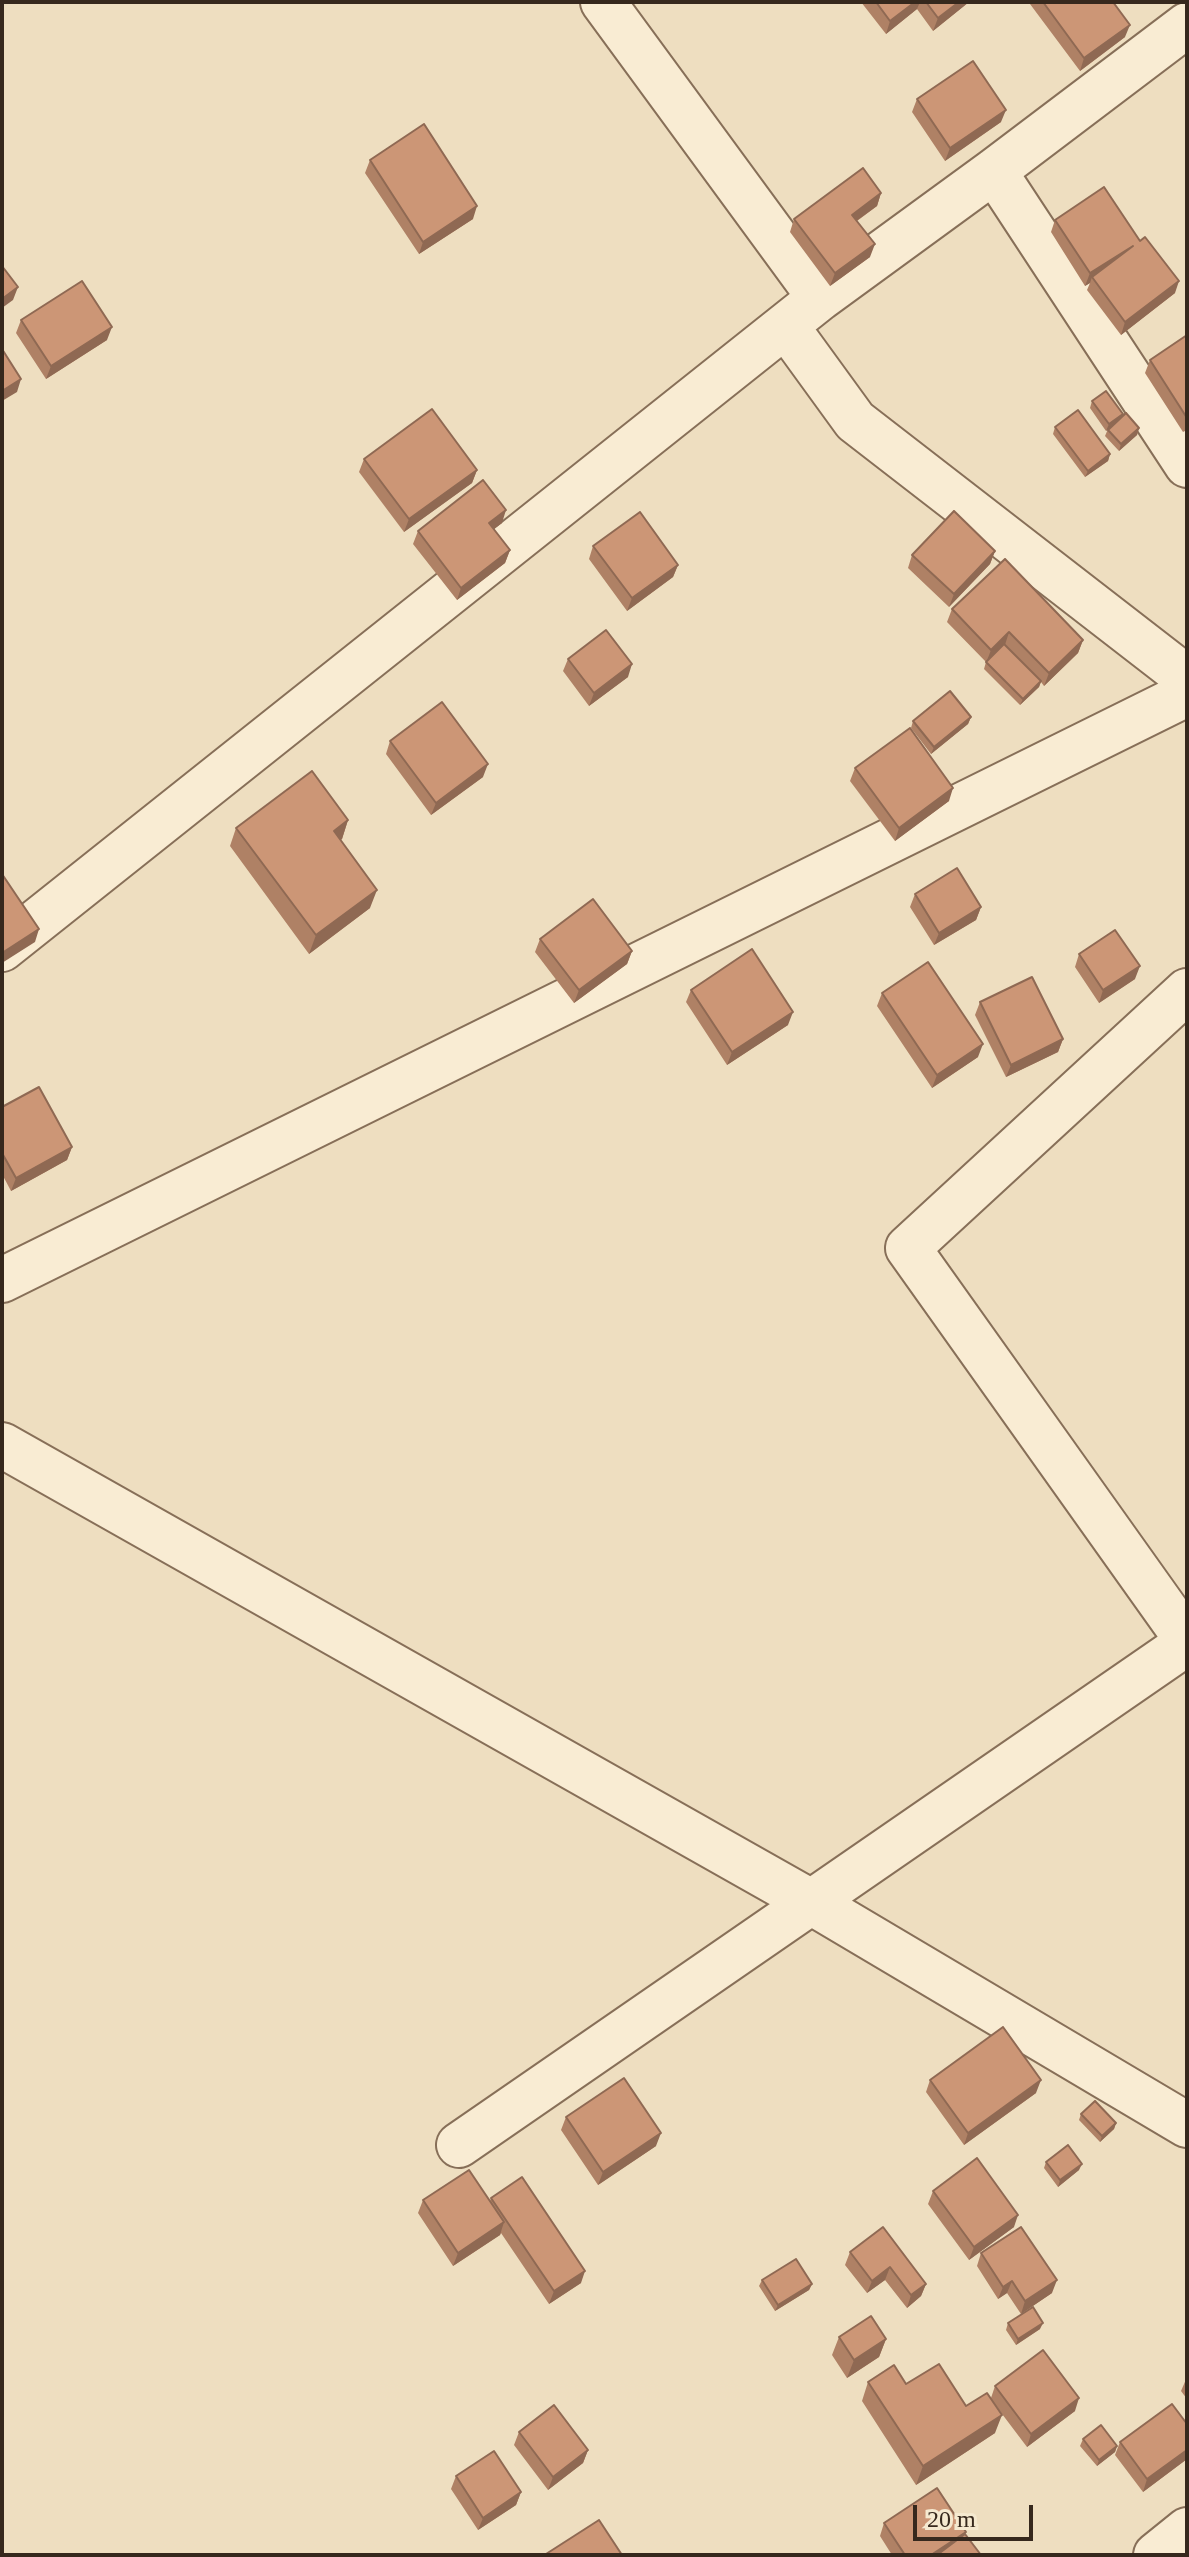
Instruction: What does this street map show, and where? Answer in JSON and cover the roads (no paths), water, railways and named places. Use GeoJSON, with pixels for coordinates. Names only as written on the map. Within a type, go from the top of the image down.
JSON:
{"type":"FeatureCollection","features":[{"type":"Feature","properties":{"kind":"street"},"geometry":{"type":"LineString","coordinates":[[603,2],[820,298]]}},
{"type":"Feature","properties":{"kind":"street"},"geometry":{"type":"LineString","coordinates":[[2,949],[820,298],[1187,25]]}},
{"type":"Feature","properties":{"kind":"street"},"geometry":{"type":"LineString","coordinates":[[994,171],[1187,465]]}},
{"type":"Feature","properties":{"kind":"street"},"geometry":{"type":"LineString","coordinates":[[786,326],[855,421],[1187,678]]}},
{"type":"Feature","properties":{"kind":"street"},"geometry":{"type":"LineString","coordinates":[[2,1280],[1187,694]]}},
{"type":"Feature","properties":{"kind":"street"},"geometry":{"type":"LineString","coordinates":[[459,2145],[1187,1641],[908,1248],[1187,991]]}},
{"type":"Feature","properties":{"kind":"street"},"geometry":{"type":"LineString","coordinates":[[2,1445],[811,1902],[1187,2125]]}},
{"type":"Feature","properties":{"kind":"street"},"geometry":{"type":"LineString","coordinates":[[1156,2555],[1187,2530]]}}]}
